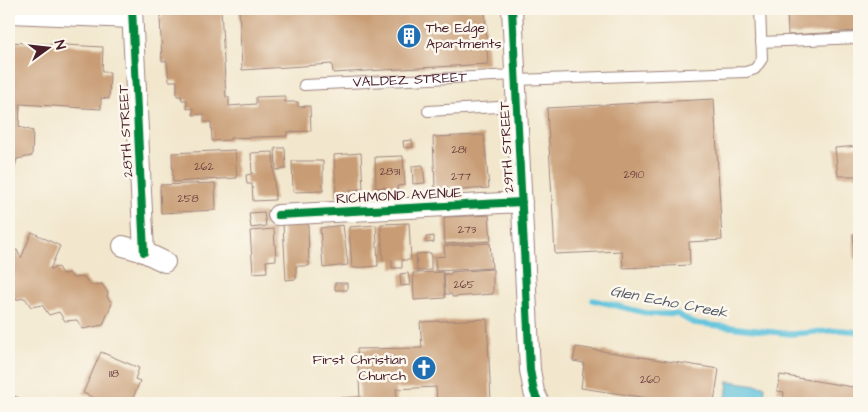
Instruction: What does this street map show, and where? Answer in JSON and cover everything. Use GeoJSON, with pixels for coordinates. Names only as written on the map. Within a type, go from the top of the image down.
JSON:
{"type":"FeatureCollection","features":[{"type":"Feature","properties":{"kind":"street","name":"29TH STREET"},"geometry":{"type":"LineString","coordinates":[[512,9],[530,370],[534,392],[539,403]]}},
{"type":"Feature","properties":{"kind":"street"},"geometry":{"type":"LineString","coordinates":[[9,13],[132,14]]}},
{"type":"Feature","properties":{"kind":"street","name":"28TH STREET"},"geometry":{"type":"LineString","coordinates":[[132,14],[144,252]]}},
{"type":"Feature","properties":{"kind":"street","name":"RICHMOND AVENUE"},"geometry":{"type":"LineString","coordinates":[[278,215],[522,202]]}},
{"type":"Feature","properties":{"kind":"street"},"geometry":{"type":"LineString","coordinates":[[122,246],[144,252],[164,262]]}},
{"type":"Feature","properties":{"kind":"lane"},"geometry":{"type":"LineString","coordinates":[[760,9],[761,42],[859,38]]}},
{"type":"Feature","properties":{"kind":"lane","name":"VALDEZ STREET"},"geometry":{"type":"LineString","coordinates":[[304,85],[746,72],[755,69],[762,59],[761,42]]}},
{"type":"Feature","properties":{"kind":"lane"},"geometry":{"type":"LineString","coordinates":[[428,111],[517,106]]}},
{"type":"Feature","properties":{"kind":"water"},"geometry":{"type":"Polygon","coordinates":[[[728,381],[765,386],[764,403],[726,398],[728,381]]]}},
{"type":"Feature","properties":{"kind":"building"},"geometry":{"type":"Polygon","coordinates":[[[164,9],[221,9],[226,97],[229,97],[229,106],[256,104],[256,97],[285,96],[285,102],[298,102],[298,107],[310,106],[311,131],[287,132],[287,136],[230,138],[230,140],[212,141],[211,122],[204,122],[204,114],[193,115],[193,108],[187,109],[187,100],[182,100],[181,96],[177,96],[177,81],[169,81],[167,61],[162,61],[160,17],[164,16],[164,9]]]}},
{"type":"Feature","properties":{"kind":"building","name":"The Edge Apartments"},"geometry":{"type":"Polygon","coordinates":[[[239,9],[485,9],[488,64],[333,73],[332,64],[242,70],[239,9]]]}},
{"type":"Feature","properties":{"kind":"building"},"geometry":{"type":"Polygon","coordinates":[[[787,9],[859,9],[859,31],[788,35],[787,9]]]}},
{"type":"Feature","properties":{"kind":"building"},"geometry":{"type":"Polygon","coordinates":[[[9,42],[103,47],[102,72],[110,72],[109,99],[101,98],[101,109],[20,104],[19,127],[33,131],[32,156],[17,159],[12,176],[9,176],[9,42]]]}},
{"type":"Feature","properties":{"kind":"building"},"geometry":{"type":"Polygon","coordinates":[[[714,99],[722,240],[689,242],[690,265],[623,268],[622,251],[555,254],[547,108],[714,99]]]}},
{"type":"Feature","properties":{"kind":"building"},"geometry":{"type":"Polygon","coordinates":[[[484,135],[489,188],[447,191],[447,187],[435,188],[433,137],[484,135]]]}},
{"type":"Feature","properties":{"kind":"building"},"geometry":{"type":"Polygon","coordinates":[[[412,140],[413,147],[404,148],[403,141],[412,140]]]}},
{"type":"Feature","properties":{"kind":"building"},"geometry":{"type":"Polygon","coordinates":[[[859,146],[859,181],[857,176],[838,176],[835,148],[859,146]]]}},
{"type":"Feature","properties":{"kind":"building"},"geometry":{"type":"Polygon","coordinates":[[[275,148],[285,148],[286,169],[276,170],[275,148]]]}},
{"type":"Feature","properties":{"kind":"building"},"geometry":{"type":"Polygon","coordinates":[[[235,150],[237,178],[173,182],[172,153],[235,150]]]}},
{"type":"Feature","properties":{"kind":"building"},"geometry":{"type":"Polygon","coordinates":[[[273,152],[275,200],[253,201],[252,184],[247,184],[246,175],[252,174],[251,153],[273,152]]]}},
{"type":"Feature","properties":{"kind":"building"},"geometry":{"type":"Polygon","coordinates":[[[361,153],[363,189],[350,190],[350,197],[336,197],[334,155],[361,153]]]}},
{"type":"Feature","properties":{"kind":"building"},"geometry":{"type":"Polygon","coordinates":[[[403,156],[405,185],[397,186],[398,193],[385,193],[385,187],[376,188],[375,157],[403,156]]]}},
{"type":"Feature","properties":{"kind":"building"},"geometry":{"type":"Polygon","coordinates":[[[292,161],[323,161],[323,191],[293,192],[292,161]]]}},
{"type":"Feature","properties":{"kind":"building"},"geometry":{"type":"Polygon","coordinates":[[[423,165],[425,183],[413,184],[412,166],[423,165]]]}},
{"type":"Feature","properties":{"kind":"building"},"geometry":{"type":"Polygon","coordinates":[[[215,183],[216,210],[161,213],[160,185],[215,183]]]}},
{"type":"Feature","properties":{"kind":"building"},"geometry":{"type":"Polygon","coordinates":[[[264,212],[266,226],[251,228],[249,213],[264,212]]]}},
{"type":"Feature","properties":{"kind":"building"},"geometry":{"type":"Polygon","coordinates":[[[489,215],[491,241],[445,244],[444,217],[489,215]]]}},
{"type":"Feature","properties":{"kind":"building"},"geometry":{"type":"Polygon","coordinates":[[[308,223],[309,266],[296,266],[296,279],[286,280],[283,224],[308,223]]]}},
{"type":"Feature","properties":{"kind":"building"},"geometry":{"type":"Polygon","coordinates":[[[409,223],[411,260],[402,260],[402,268],[392,268],[392,260],[383,261],[381,224],[409,223]]]}},
{"type":"Feature","properties":{"kind":"building"},"geometry":{"type":"Polygon","coordinates":[[[343,225],[348,265],[323,268],[320,228],[343,225]]]}},
{"type":"Feature","properties":{"kind":"building"},"geometry":{"type":"Polygon","coordinates":[[[376,225],[378,266],[352,268],[349,227],[376,225]]]}},
{"type":"Feature","properties":{"kind":"building"},"geometry":{"type":"Polygon","coordinates":[[[274,229],[276,260],[266,261],[267,272],[253,273],[250,231],[274,229]]]}},
{"type":"Feature","properties":{"kind":"building"},"geometry":{"type":"Polygon","coordinates":[[[32,232],[60,246],[50,269],[58,267],[62,274],[69,273],[73,278],[84,277],[90,285],[102,284],[108,293],[107,297],[112,303],[103,325],[83,329],[77,320],[65,321],[59,312],[49,315],[42,305],[31,307],[25,298],[13,300],[9,293],[9,249],[10,252],[17,250],[21,258],[32,232]]]}},
{"type":"Feature","properties":{"kind":"building"},"geometry":{"type":"Polygon","coordinates":[[[859,233],[859,260],[855,260],[853,234],[859,233]]]}},
{"type":"Feature","properties":{"kind":"building"},"geometry":{"type":"Polygon","coordinates":[[[434,236],[434,242],[426,243],[426,237],[434,236]]]}},
{"type":"Feature","properties":{"kind":"building"},"geometry":{"type":"Polygon","coordinates":[[[490,243],[492,268],[436,271],[435,257],[445,256],[444,246],[490,243]]]}},
{"type":"Feature","properties":{"kind":"building"},"geometry":{"type":"Polygon","coordinates":[[[431,253],[431,270],[417,271],[416,254],[431,253]]]}},
{"type":"Feature","properties":{"kind":"building"},"geometry":{"type":"Polygon","coordinates":[[[493,269],[493,294],[452,297],[452,294],[445,294],[444,274],[493,269]]]}},
{"type":"Feature","properties":{"kind":"building"},"geometry":{"type":"Polygon","coordinates":[[[443,272],[445,298],[414,300],[413,273],[443,272]]]}},
{"type":"Feature","properties":{"kind":"building"},"geometry":{"type":"Polygon","coordinates":[[[408,273],[410,285],[401,286],[400,274],[408,273]]]}},
{"type":"Feature","properties":{"kind":"building"},"geometry":{"type":"Polygon","coordinates":[[[335,283],[347,283],[347,290],[335,290],[335,283]]]}},
{"type":"Feature","properties":{"kind":"building","name":"First Christian Church"},"geometry":{"type":"Polygon","coordinates":[[[487,319],[491,403],[437,403],[436,387],[396,389],[397,403],[332,403],[331,398],[360,397],[357,349],[422,348],[420,322],[487,319]]]}},
{"type":"Feature","properties":{"kind":"building"},"geometry":{"type":"Polygon","coordinates":[[[576,347],[719,369],[714,403],[681,403],[581,388],[584,363],[573,361],[576,347]]]}},
{"type":"Feature","properties":{"kind":"building"},"geometry":{"type":"Polygon","coordinates":[[[101,352],[139,368],[135,379],[140,381],[131,403],[106,403],[83,393],[101,352]]]}},
{"type":"Feature","properties":{"kind":"building"},"geometry":{"type":"Polygon","coordinates":[[[780,375],[859,388],[859,403],[783,403],[784,392],[777,391],[780,375]]]}},
{"type":"Feature","properties":{"kind":"building"},"geometry":{"type":"Polygon","coordinates":[[[9,394],[30,403],[9,403],[9,394]]]}},
{"type":"Feature","properties":{"kind":"building"},"geometry":{"type":"Polygon","coordinates":[[[604,398],[627,402],[627,403],[604,403],[604,398]]]}},
{"type":"Feature","properties":{"kind":"waterway","name":"Glen Echo Creek"},"geometry":{"type":"LineString","coordinates":[[593,300],[650,314],[677,314],[693,323],[791,334],[841,330],[859,332]]}},
{"type":"Feature","properties":{"kind":"cycle path"},"geometry":{"type":"LineString","coordinates":[[132,9],[144,252]]}},
{"type":"Feature","properties":{"kind":"cycle path"},"geometry":{"type":"LineString","coordinates":[[512,9],[530,370],[534,392],[539,403]]}},
{"type":"Feature","properties":{"kind":"cycle path"},"geometry":{"type":"LineString","coordinates":[[278,215],[522,202]]}},
{"type":"Feature","properties":{"kind":"place","name":"The Edge Apartments"},"geometry":{"type":"Point","coordinates":[409,36]}},
{"type":"Feature","properties":{"kind":"place","name":"First Christian Church"},"geometry":{"type":"Point","coordinates":[424,368]}}]}
